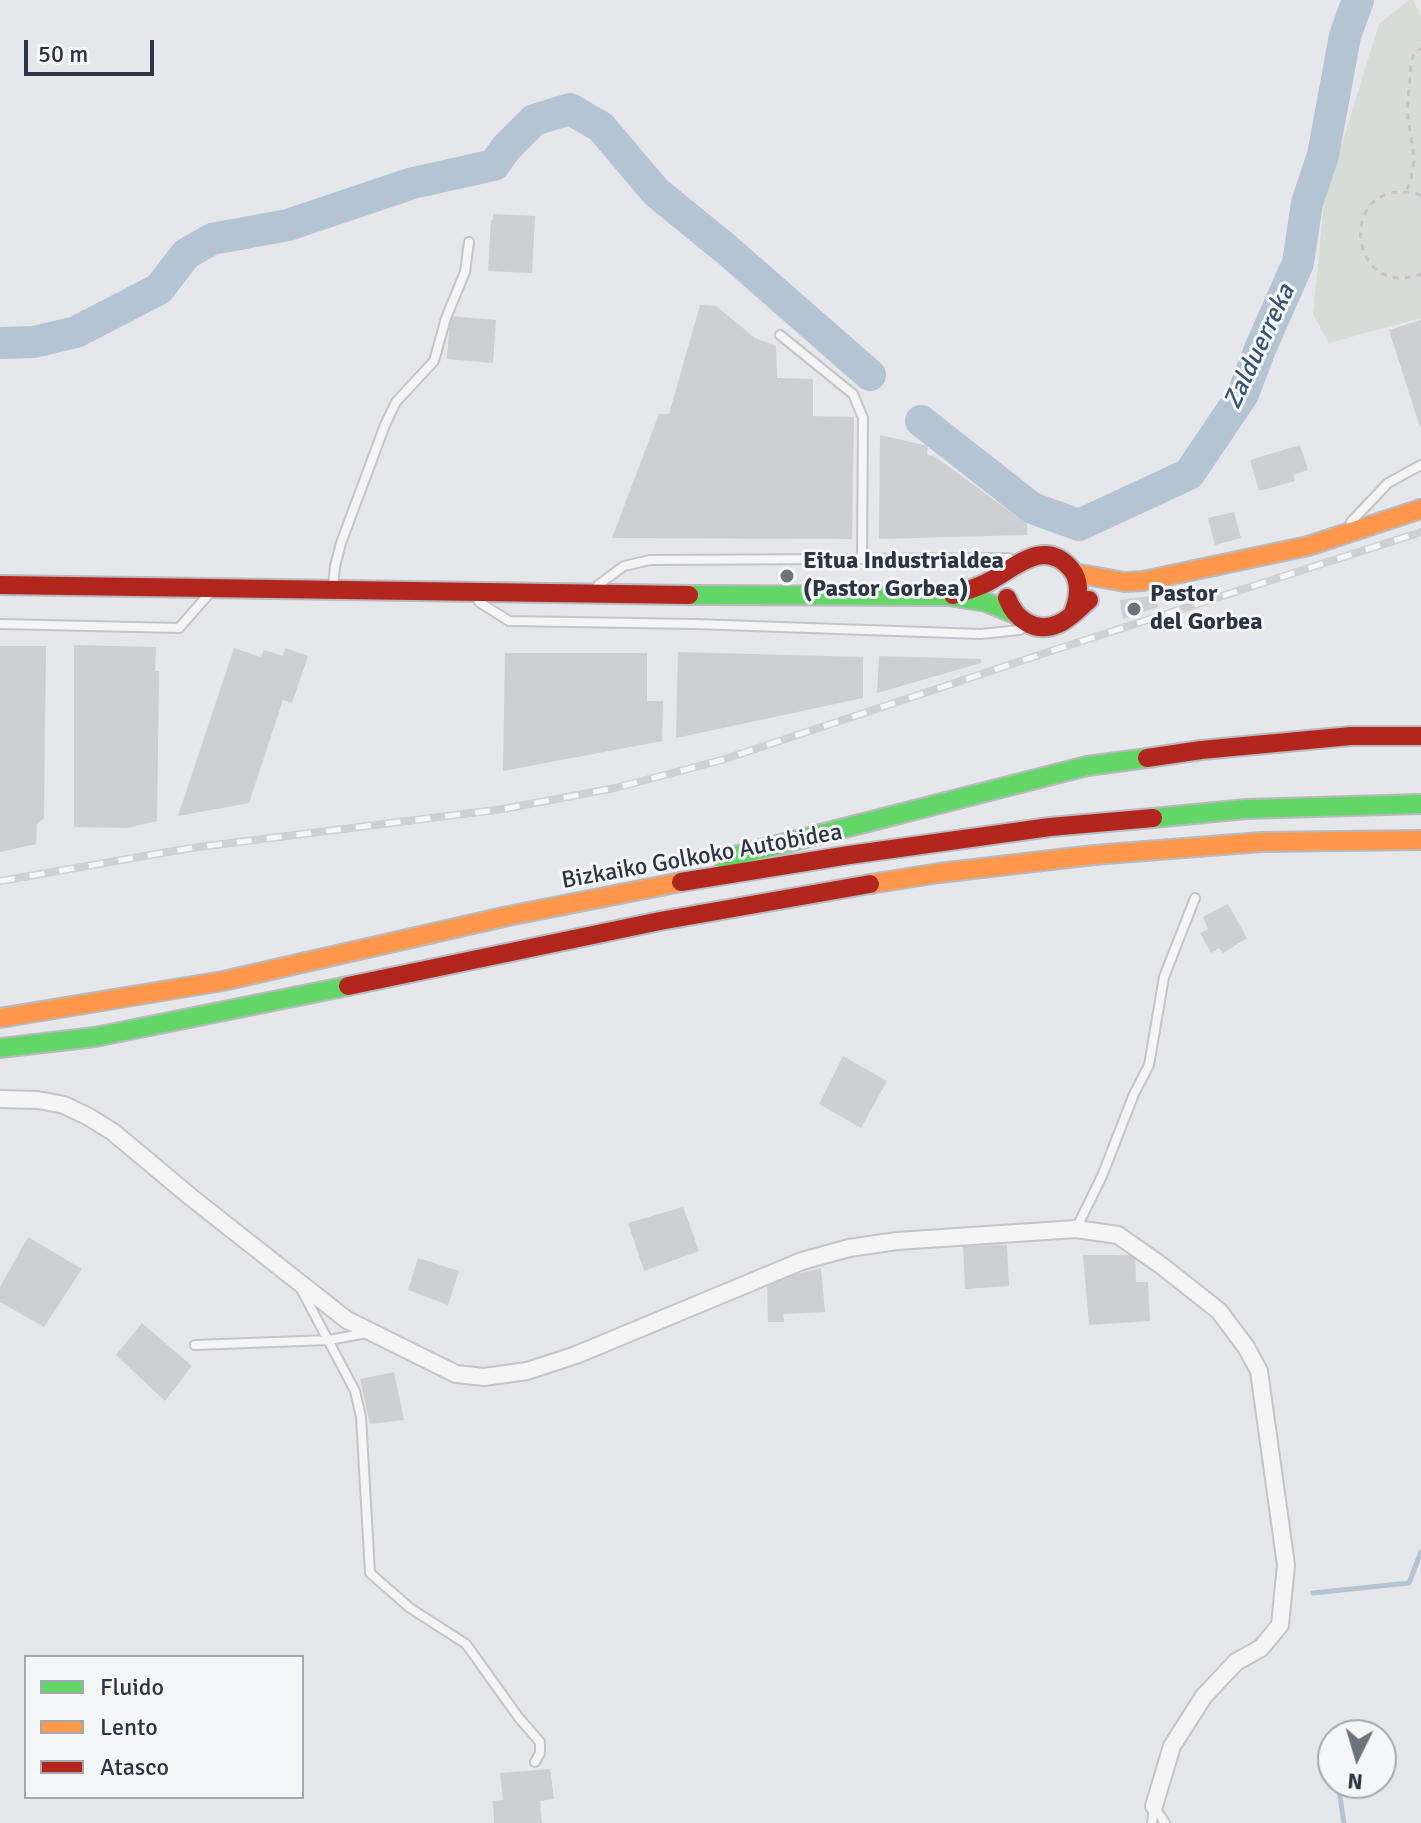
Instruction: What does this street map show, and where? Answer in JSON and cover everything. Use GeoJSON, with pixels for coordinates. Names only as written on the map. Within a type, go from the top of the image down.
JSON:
{"type":"FeatureCollection","features":[{"type":"Feature","properties":{"kind":"highway"},"geometry":{"type":"LineString","coordinates":[[1074,573],[1125,582],[1143,581],[1308,546],[1421,509]]}},
{"type":"Feature","properties":{"kind":"highway"},"geometry":{"type":"LineString","coordinates":[[949,596],[987,584],[1020,562],[1037,555],[1048,555],[1068,564],[1074,573],[1079,592],[1074,610]]}},
{"type":"Feature","properties":{"kind":"highway"},"geometry":{"type":"LineString","coordinates":[[1020,562],[1008,578],[1007,602],[1020,620],[1039,627],[1059,624],[1097,594],[1125,582]]}},
{"type":"Feature","properties":{"kind":"highway"},"geometry":{"type":"LineString","coordinates":[[0,585],[585,595],[949,596],[986,602],[1013,613]]}},
{"type":"Feature","properties":{"kind":"highway"},"geometry":{"type":"LineString","coordinates":[[508,916],[1087,766],[1201,750],[1351,736],[1421,736]]}},
{"type":"Feature","properties":{"kind":"highway","name":"Bizkaiko Golkoko Autobidea"},"geometry":{"type":"LineString","coordinates":[[0,1018],[223,981],[508,916],[704,878],[849,855],[1050,827],[1246,809],[1421,804]]}},
{"type":"Feature","properties":{"kind":"highway"},"geometry":{"type":"LineString","coordinates":[[0,1048],[95,1037],[660,921],[939,873],[1094,855],[1261,842],[1418,840]]}},
{"type":"Feature","properties":{"kind":"street"},"geometry":{"type":"LineString","coordinates":[[0,1099],[38,1100],[64,1105],[101,1124],[347,1320],[456,1374],[484,1377],[527,1371],[576,1355],[802,1261],[849,1248],[897,1241],[1076,1229],[1118,1235],[1219,1311],[1246,1347],[1259,1371],[1286,1565],[1280,1625],[1261,1648],[1236,1662],[1204,1696],[1172,1746],[1153,1815]]}},
{"type":"Feature","properties":{"kind":"lane"},"geometry":{"type":"LineString","coordinates":[[332,590],[341,543],[385,425],[396,402],[434,361],[446,318],[465,272],[469,242]]}},
{"type":"Feature","properties":{"kind":"lane"},"geometry":{"type":"LineString","coordinates":[[780,335],[853,394],[863,418],[862,558]]}},
{"type":"Feature","properties":{"kind":"lane"},"geometry":{"type":"LineString","coordinates":[[1338,536],[1388,483],[1421,465]]}},
{"type":"Feature","properties":{"kind":"lane"},"geometry":{"type":"LineString","coordinates":[[585,595],[624,566],[650,560],[862,558],[1020,562]]}},
{"type":"Feature","properties":{"kind":"lane"},"geometry":{"type":"LineString","coordinates":[[0,624],[179,628],[214,589]]}},
{"type":"Feature","properties":{"kind":"lane"},"geometry":{"type":"LineString","coordinates":[[465,593],[509,621],[981,634],[1039,627]]}},
{"type":"Feature","properties":{"kind":"lane"},"geometry":{"type":"LineString","coordinates":[[1076,1229],[1149,1065],[1164,977],[1195,898]]}},
{"type":"Feature","properties":{"kind":"lane"},"geometry":{"type":"LineString","coordinates":[[298,1283],[355,1391],[361,1417],[370,1573],[410,1608],[466,1644],[540,1742],[540,1753],[535,1762]]}},
{"type":"Feature","properties":{"kind":"lane"},"geometry":{"type":"LineString","coordinates":[[195,1345],[329,1340],[371,1332]]}},
{"type":"Feature","properties":{"kind":"lane"},"geometry":{"type":"LineString","coordinates":[[1153,1815],[1165,1823]]}},
{"type":"Feature","properties":{"kind":"path"},"geometry":{"type":"LineString","coordinates":[[1406,191],[1414,159],[1407,111],[1411,65],[1413,56],[1421,48]]}},
{"type":"Feature","properties":{"kind":"path"},"geometry":{"type":"LineString","coordinates":[[1421,195],[1406,191],[1392,192],[1379,198],[1362,219],[1359,233],[1367,260],[1377,270],[1404,278],[1421,274]]}},
{"type":"Feature","properties":{"kind":"shaded area"},"geometry":{"type":"Polygon","coordinates":[[[1413,0],[1421,16],[1421,318],[1329,343],[1313,314],[1324,202],[1379,24],[1413,0]]]}},
{"type":"Feature","properties":{"kind":"building"},"geometry":{"type":"Polygon","coordinates":[[[493,214],[535,216],[532,273],[488,271],[493,214]]]}},
{"type":"Feature","properties":{"kind":"building"},"geometry":{"type":"Polygon","coordinates":[[[700,305],[716,306],[755,338],[776,346],[777,378],[813,379],[813,416],[854,417],[852,539],[612,538],[659,414],[669,414],[700,305]]]}},
{"type":"Feature","properties":{"kind":"building"},"geometry":{"type":"Polygon","coordinates":[[[450,316],[496,320],[493,363],[447,359],[450,316]]]}},
{"type":"Feature","properties":{"kind":"building"},"geometry":{"type":"Polygon","coordinates":[[[1421,320],[1421,427],[1420,427],[1389,330],[1421,320]]]}},
{"type":"Feature","properties":{"kind":"building"},"geometry":{"type":"Polygon","coordinates":[[[880,435],[928,446],[927,455],[934,456],[1027,524],[1027,535],[879,539],[880,435]]]}},
{"type":"Feature","properties":{"kind":"building"},"geometry":{"type":"Polygon","coordinates":[[[1300,445],[1308,470],[1293,475],[1295,481],[1259,491],[1250,460],[1300,445]]]}},
{"type":"Feature","properties":{"kind":"building"},"geometry":{"type":"Polygon","coordinates":[[[1234,512],[1241,538],[1215,545],[1208,518],[1234,512]]]}},
{"type":"Feature","properties":{"kind":"building"},"geometry":{"type":"Polygon","coordinates":[[[1156,595],[1158,607],[1123,619],[1120,600],[1156,595]]]}},
{"type":"Feature","properties":{"kind":"building"},"geometry":{"type":"Polygon","coordinates":[[[74,645],[156,647],[155,671],[159,671],[157,821],[127,828],[74,827],[74,645]]]}},
{"type":"Feature","properties":{"kind":"building"},"geometry":{"type":"Polygon","coordinates":[[[0,646],[46,646],[44,818],[37,824],[36,844],[0,852],[0,646]]]}},
{"type":"Feature","properties":{"kind":"building"},"geometry":{"type":"Polygon","coordinates":[[[234,648],[261,657],[264,650],[283,656],[285,648],[308,656],[292,703],[283,700],[249,803],[178,816],[234,648]]]}},
{"type":"Feature","properties":{"kind":"building"},"geometry":{"type":"Polygon","coordinates":[[[678,652],[863,657],[863,698],[676,738],[678,652]]]}},
{"type":"Feature","properties":{"kind":"building"},"geometry":{"type":"Polygon","coordinates":[[[505,653],[647,653],[647,701],[663,701],[662,741],[503,771],[505,653]]]}},
{"type":"Feature","properties":{"kind":"building"},"geometry":{"type":"Polygon","coordinates":[[[879,656],[981,659],[981,663],[877,693],[879,656]]]}},
{"type":"Feature","properties":{"kind":"building"},"geometry":{"type":"Polygon","coordinates":[[[1228,904],[1247,938],[1223,953],[1219,948],[1211,953],[1200,933],[1208,929],[1203,917],[1228,904]]]}},
{"type":"Feature","properties":{"kind":"building"},"geometry":{"type":"Polygon","coordinates":[[[843,1056],[887,1081],[861,1128],[819,1104],[843,1056]]]}},
{"type":"Feature","properties":{"kind":"building"},"geometry":{"type":"Polygon","coordinates":[[[683,1207],[699,1251],[644,1271],[628,1223],[683,1207]]]}},
{"type":"Feature","properties":{"kind":"building"},"geometry":{"type":"Polygon","coordinates":[[[28,1237],[82,1269],[44,1327],[0,1302],[0,1287],[28,1237]]]}},
{"type":"Feature","properties":{"kind":"building"},"geometry":{"type":"Polygon","coordinates":[[[1007,1245],[1009,1286],[965,1289],[963,1246],[1007,1245]]]}},
{"type":"Feature","properties":{"kind":"building"},"geometry":{"type":"Polygon","coordinates":[[[1083,1255],[1135,1255],[1136,1282],[1148,1282],[1150,1321],[1089,1325],[1083,1255]]]}},
{"type":"Feature","properties":{"kind":"building"},"geometry":{"type":"Polygon","coordinates":[[[418,1258],[459,1271],[448,1305],[408,1290],[418,1258]]]}},
{"type":"Feature","properties":{"kind":"building"},"geometry":{"type":"Polygon","coordinates":[[[821,1268],[825,1312],[783,1314],[784,1322],[768,1322],[767,1281],[821,1268]]]}},
{"type":"Feature","properties":{"kind":"building"},"geometry":{"type":"Polygon","coordinates":[[[142,1323],[192,1366],[165,1401],[116,1355],[142,1323]]]}},
{"type":"Feature","properties":{"kind":"building"},"geometry":{"type":"Polygon","coordinates":[[[394,1372],[404,1420],[370,1424],[360,1379],[394,1372]]]}},
{"type":"Feature","properties":{"kind":"building"},"geometry":{"type":"Polygon","coordinates":[[[550,1769],[554,1799],[540,1801],[542,1823],[494,1823],[493,1801],[503,1800],[500,1773],[550,1769]]]}},
{"type":"Feature","properties":{"kind":"waterway","name":"Zalduerreka"},"geometry":{"type":"LineString","coordinates":[[921,421],[1032,508],[1079,525],[1189,474],[1243,394],[1298,263],[1307,203],[1323,155],[1345,36],[1358,0]]}},
{"type":"Feature","properties":{"kind":"waterway"},"geometry":{"type":"LineString","coordinates":[[0,343],[34,342],[76,332],[159,289],[186,254],[212,239],[288,225],[413,183],[494,165],[534,120],[570,109],[601,127],[656,192],[870,375]]}},
{"type":"Feature","properties":{"kind":"waterway"},"geometry":{"type":"LineString","coordinates":[[1313,1593],[1409,1583],[1421,1552]]}},
{"type":"Feature","properties":{"kind":"waterway"},"geometry":{"type":"LineString","coordinates":[[1340,1799],[1344,1823]]}},
{"type":"Feature","properties":{"kind":"railway"},"geometry":{"type":"LineString","coordinates":[[0,881],[191,848],[503,809],[615,788],[722,760],[1421,532]]}},
{"type":"Feature","properties":{"kind":"traffic: fast"},"geometry":{"type":"LineString","coordinates":[[689,595],[949,596],[986,602],[1013,613]]}},
{"type":"Feature","properties":{"kind":"traffic: fast"},"geometry":{"type":"LineString","coordinates":[[723,859],[1087,766],[1147,758]]}},
{"type":"Feature","properties":{"kind":"traffic: fast"},"geometry":{"type":"LineString","coordinates":[[1153,818],[1246,809],[1421,804]]}},
{"type":"Feature","properties":{"kind":"traffic: fast"},"geometry":{"type":"LineString","coordinates":[[0,1048],[95,1037],[348,986]]}},
{"type":"Feature","properties":{"kind":"traffic: slow"},"geometry":{"type":"LineString","coordinates":[[1074,573],[1125,582],[1143,581],[1308,546],[1421,509]]}},
{"type":"Feature","properties":{"kind":"traffic: slow"},"geometry":{"type":"LineString","coordinates":[[870,884],[1094,855],[1261,842],[1421,840]]}},
{"type":"Feature","properties":{"kind":"traffic: slow"},"geometry":{"type":"LineString","coordinates":[[0,1018],[223,981],[508,916],[681,882]]}},
{"type":"Feature","properties":{"kind":"traffic: jam"},"geometry":{"type":"LineString","coordinates":[[953,595],[984,584],[1030,558],[1050,556],[1061,560],[1076,578],[1078,594],[1074,610]]}},
{"type":"Feature","properties":{"kind":"traffic: jam"},"geometry":{"type":"LineString","coordinates":[[0,585],[689,595]]}},
{"type":"Feature","properties":{"kind":"traffic: jam"},"geometry":{"type":"LineString","coordinates":[[1007,598],[1021,618],[1041,627],[1062,622],[1089,600]]}},
{"type":"Feature","properties":{"kind":"traffic: jam"},"geometry":{"type":"LineString","coordinates":[[1147,758],[1351,736],[1421,736]]}},
{"type":"Feature","properties":{"kind":"traffic: jam"},"geometry":{"type":"LineString","coordinates":[[681,882],[1050,827],[1153,818]]}},
{"type":"Feature","properties":{"kind":"traffic: jam"},"geometry":{"type":"LineString","coordinates":[[348,986],[660,921],[870,884]]}},
{"type":"Feature","properties":{"kind":"place","name":"Eitua Industrialdea (Pastor Gorbea)"},"geometry":{"type":"Point","coordinates":[787,576]}},
{"type":"Feature","properties":{"kind":"place","name":"Pastor del Gorbea"},"geometry":{"type":"Point","coordinates":[1134,609]}}]}
